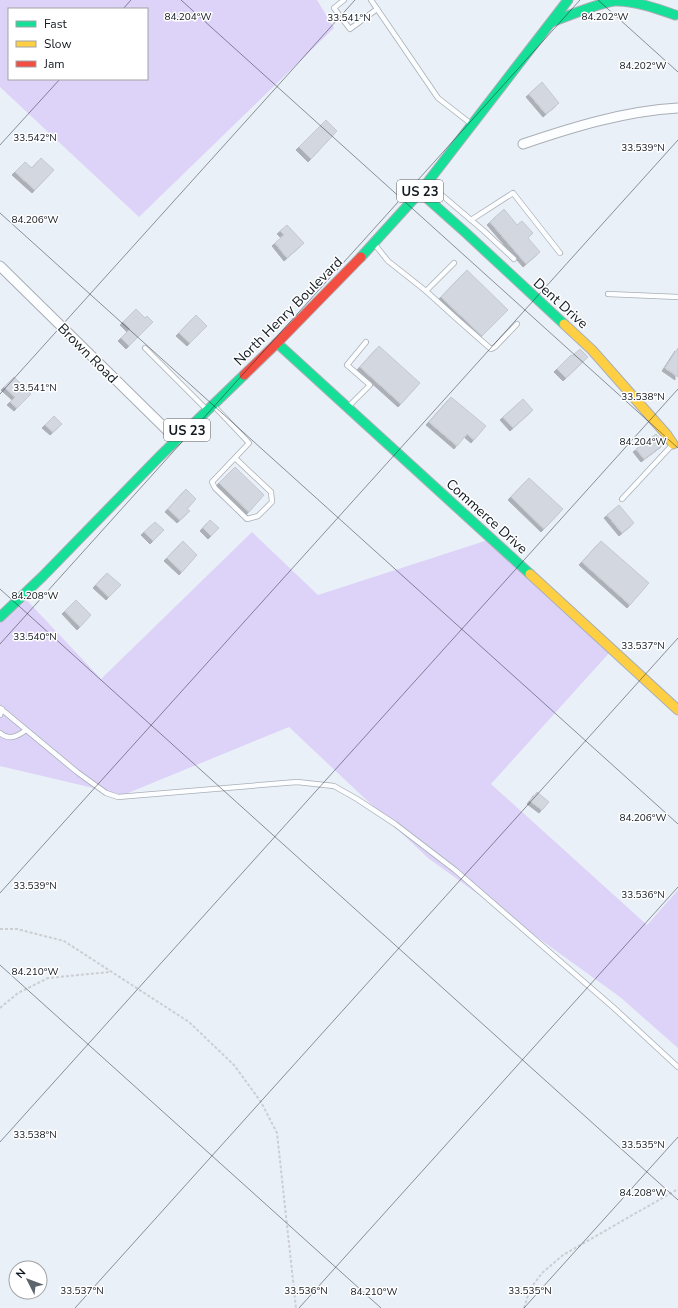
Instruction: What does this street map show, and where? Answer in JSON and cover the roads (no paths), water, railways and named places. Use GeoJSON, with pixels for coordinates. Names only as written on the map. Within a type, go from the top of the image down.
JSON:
{"type":"FeatureCollection","features":[{"type":"Feature","properties":{"kind":"main road","name":"North Henry Boulevard"},"geometry":{"type":"LineString","coordinates":[[0,617],[44,576],[177,440],[277,343],[374,243],[420,192],[568,0]]}},
{"type":"Feature","properties":{"kind":"main road"},"geometry":{"type":"LineString","coordinates":[[656,0],[677,16]]}},
{"type":"Feature","properties":{"kind":"main road"},"geometry":{"type":"LineString","coordinates":[[552,22],[590,8],[615,1],[638,3],[677,16]]}},
{"type":"Feature","properties":{"kind":"main road","name":"Dent Drive"},"geometry":{"type":"LineString","coordinates":[[420,192],[592,350],[667,435],[673,444]]}},
{"type":"Feature","properties":{"kind":"main road","name":"Commerce Drive"},"geometry":{"type":"LineString","coordinates":[[277,343],[678,710]]}},
{"type":"Feature","properties":{"kind":"street"},"geometry":{"type":"LineString","coordinates":[[523,144],[560,131],[608,119],[647,110],[678,108]]}},
{"type":"Feature","properties":{"kind":"street","name":"Brown Road"},"geometry":{"type":"LineString","coordinates":[[0,266],[177,440]]}},
{"type":"Feature","properties":{"kind":"lane"},"geometry":{"type":"LineString","coordinates":[[344,0],[334,8],[350,28],[377,9]]}},
{"type":"Feature","properties":{"kind":"lane"},"geometry":{"type":"LineString","coordinates":[[371,0],[438,98],[472,125]]}},
{"type":"Feature","properties":{"kind":"lane"},"geometry":{"type":"LineString","coordinates":[[427,182],[514,259]]}},
{"type":"Feature","properties":{"kind":"lane"},"geometry":{"type":"LineString","coordinates":[[471,220],[513,193],[560,253]]}},
{"type":"Feature","properties":{"kind":"lane"},"geometry":{"type":"LineString","coordinates":[[374,243],[388,261],[426,291],[491,349],[495,347],[517,324]]}},
{"type":"Feature","properties":{"kind":"lane"},"geometry":{"type":"LineString","coordinates":[[426,291],[454,263]]}},
{"type":"Feature","properties":{"kind":"lane"},"geometry":{"type":"LineString","coordinates":[[608,294],[678,297]]}},
{"type":"Feature","properties":{"kind":"lane"},"geometry":{"type":"LineString","coordinates":[[348,407],[370,385],[347,365],[366,342]]}},
{"type":"Feature","properties":{"kind":"lane"},"geometry":{"type":"LineString","coordinates":[[146,348],[250,443],[235,458],[212,482],[214,488],[247,519],[258,516],[272,502],[271,492],[235,458]]}},
{"type":"Feature","properties":{"kind":"lane"},"geometry":{"type":"LineString","coordinates":[[622,499],[673,444]]}},
{"type":"Feature","properties":{"kind":"lane"},"geometry":{"type":"LineString","coordinates":[[0,715],[1,708]]}},
{"type":"Feature","properties":{"kind":"lane"},"geometry":{"type":"LineString","coordinates":[[1,708],[77,772],[106,793],[118,797],[297,782],[334,786],[395,824],[455,870],[614,1008],[678,1067]]}},
{"type":"Feature","properties":{"kind":"lane"},"geometry":{"type":"LineString","coordinates":[[0,733],[6,737],[14,737],[26,730]]}}]}
